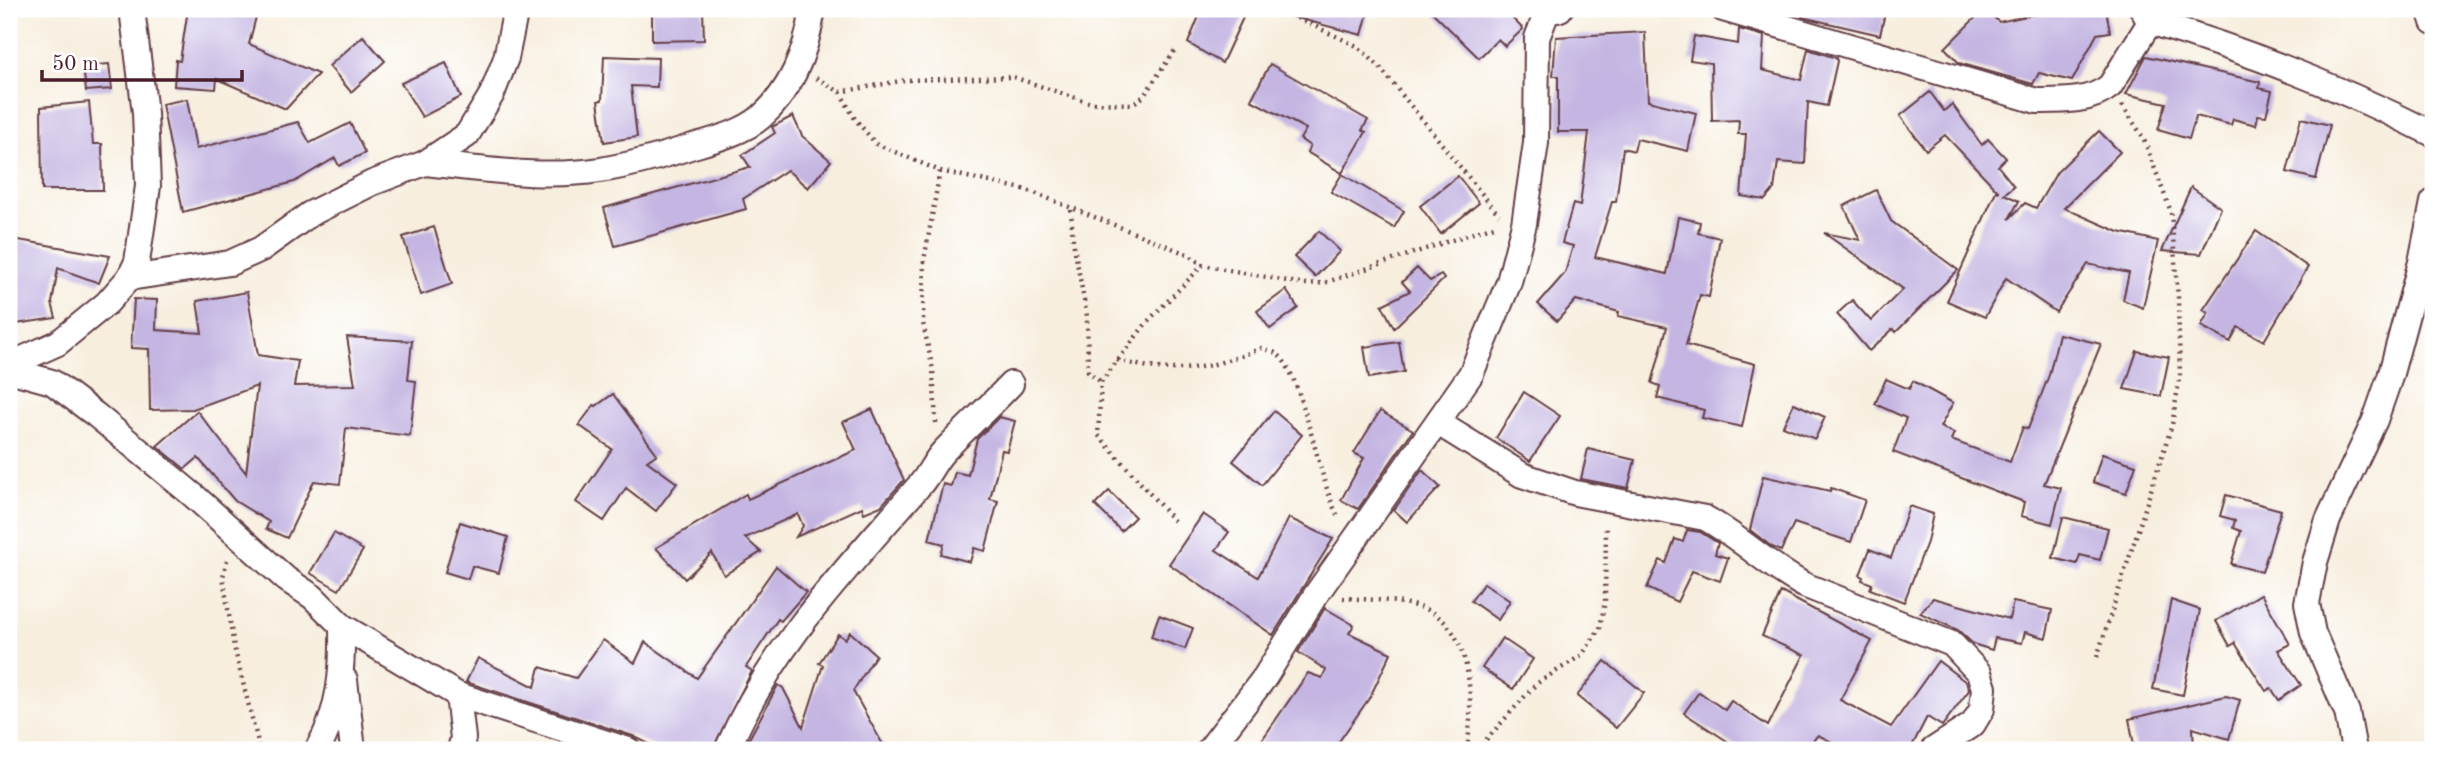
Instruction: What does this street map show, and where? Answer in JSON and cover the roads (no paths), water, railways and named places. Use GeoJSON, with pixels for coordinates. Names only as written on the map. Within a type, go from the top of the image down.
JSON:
{"type":"FeatureCollection","features":[{"type":"Feature","properties":{"kind":"street"},"geometry":{"type":"LineString","coordinates":[[9,367],[58,344],[107,303],[129,278],[137,262],[148,186],[145,113],[132,9]]}},
{"type":"Feature","properties":{"kind":"street"},"geometry":{"type":"LineString","coordinates":[[129,278],[230,263],[261,249],[310,214],[372,183],[425,163],[467,135],[492,94],[506,58],[516,9]]}},
{"type":"Feature","properties":{"kind":"street"},"geometry":{"type":"LineString","coordinates":[[425,163],[495,170],[599,170],[655,159],[717,139],[760,118],[783,93],[797,66],[813,9]]}},
{"type":"Feature","properties":{"kind":"street"},"geometry":{"type":"LineString","coordinates":[[1209,750],[1265,677],[1315,596],[1471,374],[1509,282],[1531,189],[1536,143],[1537,38],[1547,12],[1560,9]]}},
{"type":"Feature","properties":{"kind":"street"},"geometry":{"type":"LineString","coordinates":[[1723,9],[1956,75],[2019,97],[2060,101],[2094,96],[2110,86],[2146,15],[2371,103],[2433,134]]}},
{"type":"Feature","properties":{"kind":"street"},"geometry":{"type":"LineString","coordinates":[[2430,9],[2433,22]]}},
{"type":"Feature","properties":{"kind":"street"},"geometry":{"type":"LineString","coordinates":[[2354,750],[2347,712],[2313,634],[2307,603],[2315,562],[2328,520],[2375,420],[2390,377],[2421,262],[2433,202]]}},
{"type":"Feature","properties":{"kind":"street"},"geometry":{"type":"LineString","coordinates":[[9,367],[52,382],[235,532],[286,579],[313,597],[342,626],[458,695],[628,750]]}},
{"type":"Feature","properties":{"kind":"street"},"geometry":{"type":"LineString","coordinates":[[727,750],[763,676],[804,620],[851,560],[921,484],[941,454],[1011,384]]}},
{"type":"Feature","properties":{"kind":"street"},"geometry":{"type":"LineString","coordinates":[[1439,420],[1448,429],[1522,475],[1575,493],[1705,518],[1724,528],[1765,562],[1804,585],[1952,644],[1979,673],[1984,688],[1982,709],[1973,724],[1933,750]]}},
{"type":"Feature","properties":{"kind":"street"},"geometry":{"type":"LineString","coordinates":[[342,626],[343,673],[351,709],[353,750]]}},
{"type":"Feature","properties":{"kind":"street"},"geometry":{"type":"LineString","coordinates":[[317,750],[327,732],[343,673]]}},
{"type":"Feature","properties":{"kind":"street"},"geometry":{"type":"LineString","coordinates":[[458,695],[463,738],[460,750]]}}]}
